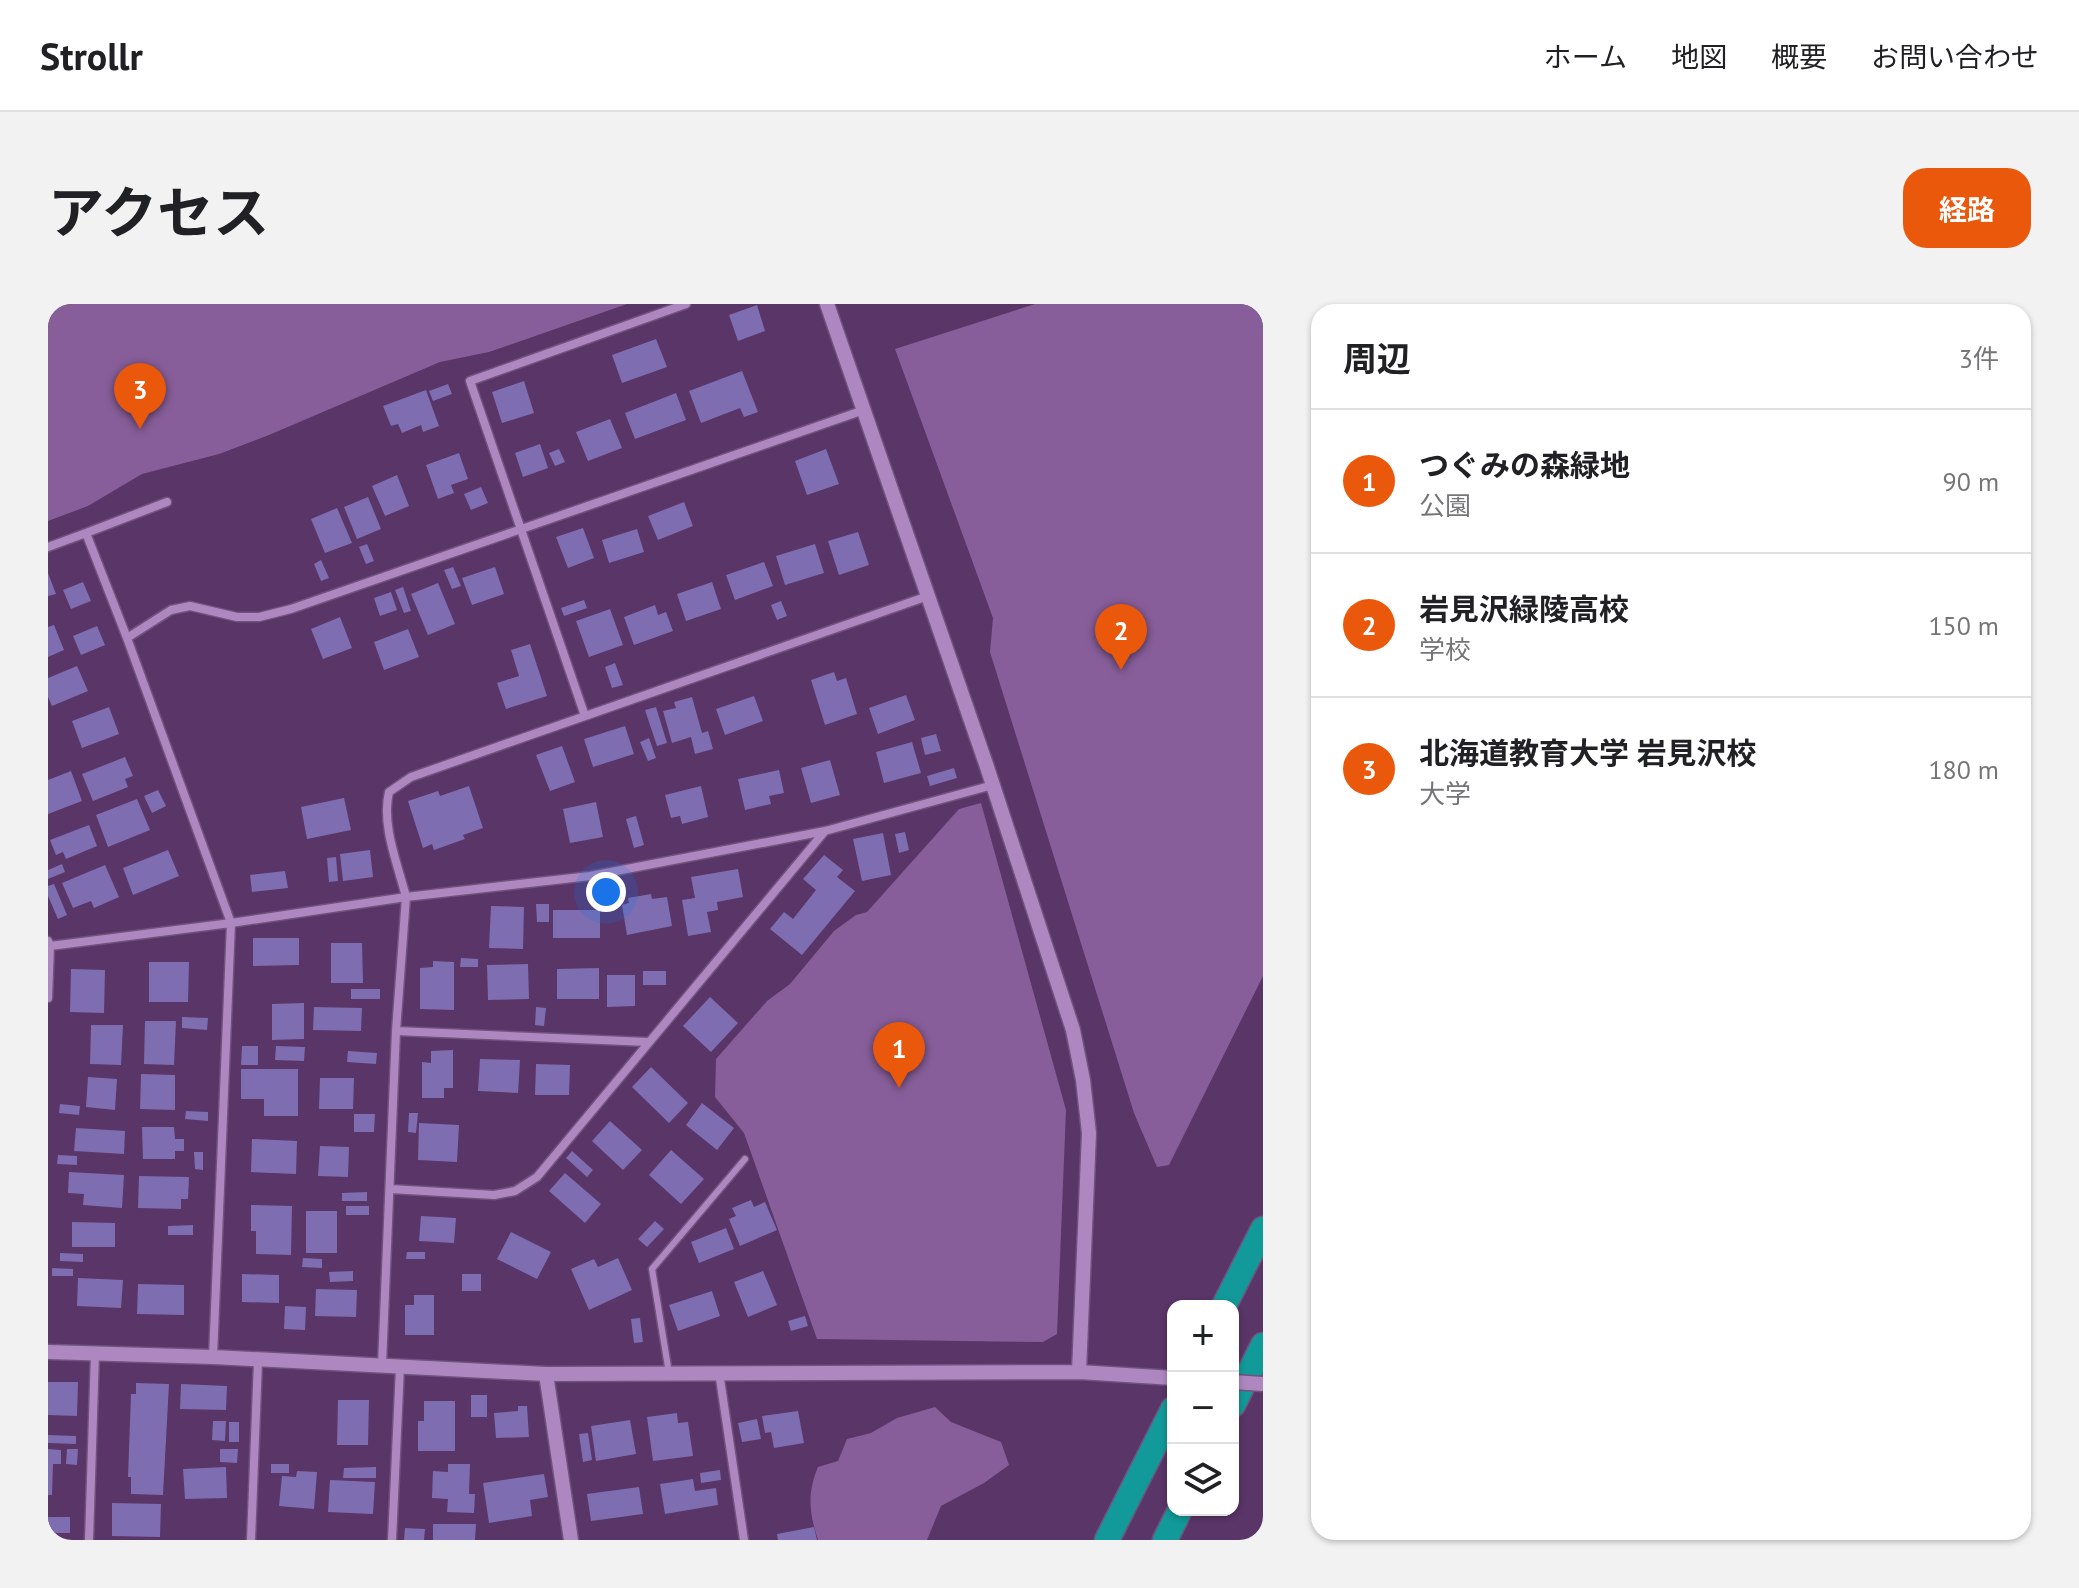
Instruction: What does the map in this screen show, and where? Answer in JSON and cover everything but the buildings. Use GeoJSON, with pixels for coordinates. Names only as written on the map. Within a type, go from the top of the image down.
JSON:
{"type":"FeatureCollection","features":[{"type":"Feature","properties":{"kind":"highway"},"geometry":{"type":"LineString","coordinates":[[1227,1300],[1263,1229]]}},
{"type":"Feature","properties":{"kind":"highway"},"geometry":{"type":"LineString","coordinates":[[1239,1393],[1263,1345]]}},
{"type":"Feature","properties":{"kind":"highway"},"geometry":{"type":"LineString","coordinates":[[1107,1540],[1167,1421]]}},
{"type":"Feature","properties":{"kind":"highway"},"geometry":{"type":"LineString","coordinates":[[1165,1540],[1177,1516]]}},
{"type":"Feature","properties":{"kind":"street"},"geometry":{"type":"LineString","coordinates":[[585,716],[470,381],[686,304]]}},
{"type":"Feature","properties":{"kind":"street"},"geometry":{"type":"LineString","coordinates":[[827,304],[993,785],[1073,1030],[1089,1133],[1079,1372]]}},
{"type":"Feature","properties":{"kind":"street"},"geometry":{"type":"LineString","coordinates":[[127,638],[171,610],[190,606],[237,617],[259,617],[291,609],[864,410]]}},
{"type":"Feature","properties":{"kind":"street"},"geometry":{"type":"LineString","coordinates":[[48,547],[167,502]]}},
{"type":"Feature","properties":{"kind":"street"},"geometry":{"type":"LineString","coordinates":[[86,533],[231,923],[213,1357]]}},
{"type":"Feature","properties":{"kind":"street"},"geometry":{"type":"LineString","coordinates":[[382,1365],[396,1031],[406,897],[386,816],[389,792],[411,777],[928,596]]}},
{"type":"Feature","properties":{"kind":"street"},"geometry":{"type":"LineString","coordinates":[[48,998],[49,944],[590,876],[825,831],[993,785]]}},
{"type":"Feature","properties":{"kind":"street"},"geometry":{"type":"LineString","coordinates":[[390,1189],[494,1195],[515,1191],[537,1177],[825,831]]}},
{"type":"Feature","properties":{"kind":"street"},"geometry":{"type":"LineString","coordinates":[[396,1031],[648,1042]]}},
{"type":"Feature","properties":{"kind":"street"},"geometry":{"type":"LineString","coordinates":[[48,1352],[546,1374],[1079,1372],[1167,1378]]}},
{"type":"Feature","properties":{"kind":"street"},"geometry":{"type":"LineString","coordinates":[[89,1540],[95,1354]]}},
{"type":"Feature","properties":{"kind":"street"},"geometry":{"type":"LineString","coordinates":[[251,1540],[258,1361]]}},
{"type":"Feature","properties":{"kind":"street"},"geometry":{"type":"LineString","coordinates":[[392,1540],[400,1367]]}},
{"type":"Feature","properties":{"kind":"street"},"geometry":{"type":"LineString","coordinates":[[719,1372],[744,1540]]}},
{"type":"Feature","properties":{"kind":"street"},"geometry":{"type":"LineString","coordinates":[[546,1374],[571,1540]]}},
{"type":"Feature","properties":{"kind":"street"},"geometry":{"type":"LineString","coordinates":[[1239,1382],[1263,1384]]}},
{"type":"Feature","properties":{"kind":"lane"},"geometry":{"type":"LineString","coordinates":[[669,1373],[652,1269],[745,1159]]}},
{"type":"Feature","properties":{"kind":"shaded area"},"geometry":{"type":"Polygon","coordinates":[[[48,304],[627,304],[489,352],[440,362],[219,454],[142,474],[88,506],[48,521],[48,304]]]}},
{"type":"Feature","properties":{"kind":"shaded area"},"geometry":{"type":"Polygon","coordinates":[[[1035,304],[1263,304],[1263,976],[1169,1165],[1157,1167],[1134,1113],[990,652],[993,618],[895,349],[1035,304]]]}},
{"type":"Feature","properties":{"kind":"shaded area"},"geometry":{"type":"Polygon","coordinates":[[[981,803],[1066,1110],[1057,1334],[1043,1342],[817,1339],[744,1133],[715,1097],[716,1059],[767,1001],[790,984],[834,931],[856,915],[867,912],[959,809],[981,803]]]}},
{"type":"Feature","properties":{"kind":"shaded area"},"geometry":{"type":"Polygon","coordinates":[[[935,1407],[951,1422],[1001,1442],[1009,1465],[984,1483],[941,1506],[927,1540],[818,1540],[810,1503],[818,1467],[838,1461],[847,1439],[871,1433],[897,1418],[935,1407]]]}},
{"type":"Feature","properties":{"kind":"place","name":"北海道教育大学 岩見沢校"},"geometry":{"type":"Point","coordinates":[140,429]}},
{"type":"Feature","properties":{"kind":"place","name":"岩見沢緑陵高校"},"geometry":{"type":"Point","coordinates":[1121,670]}},
{"type":"Feature","properties":{"kind":"place","name":"つぐみの森緑地"},"geometry":{"type":"Point","coordinates":[899,1088]}}]}
